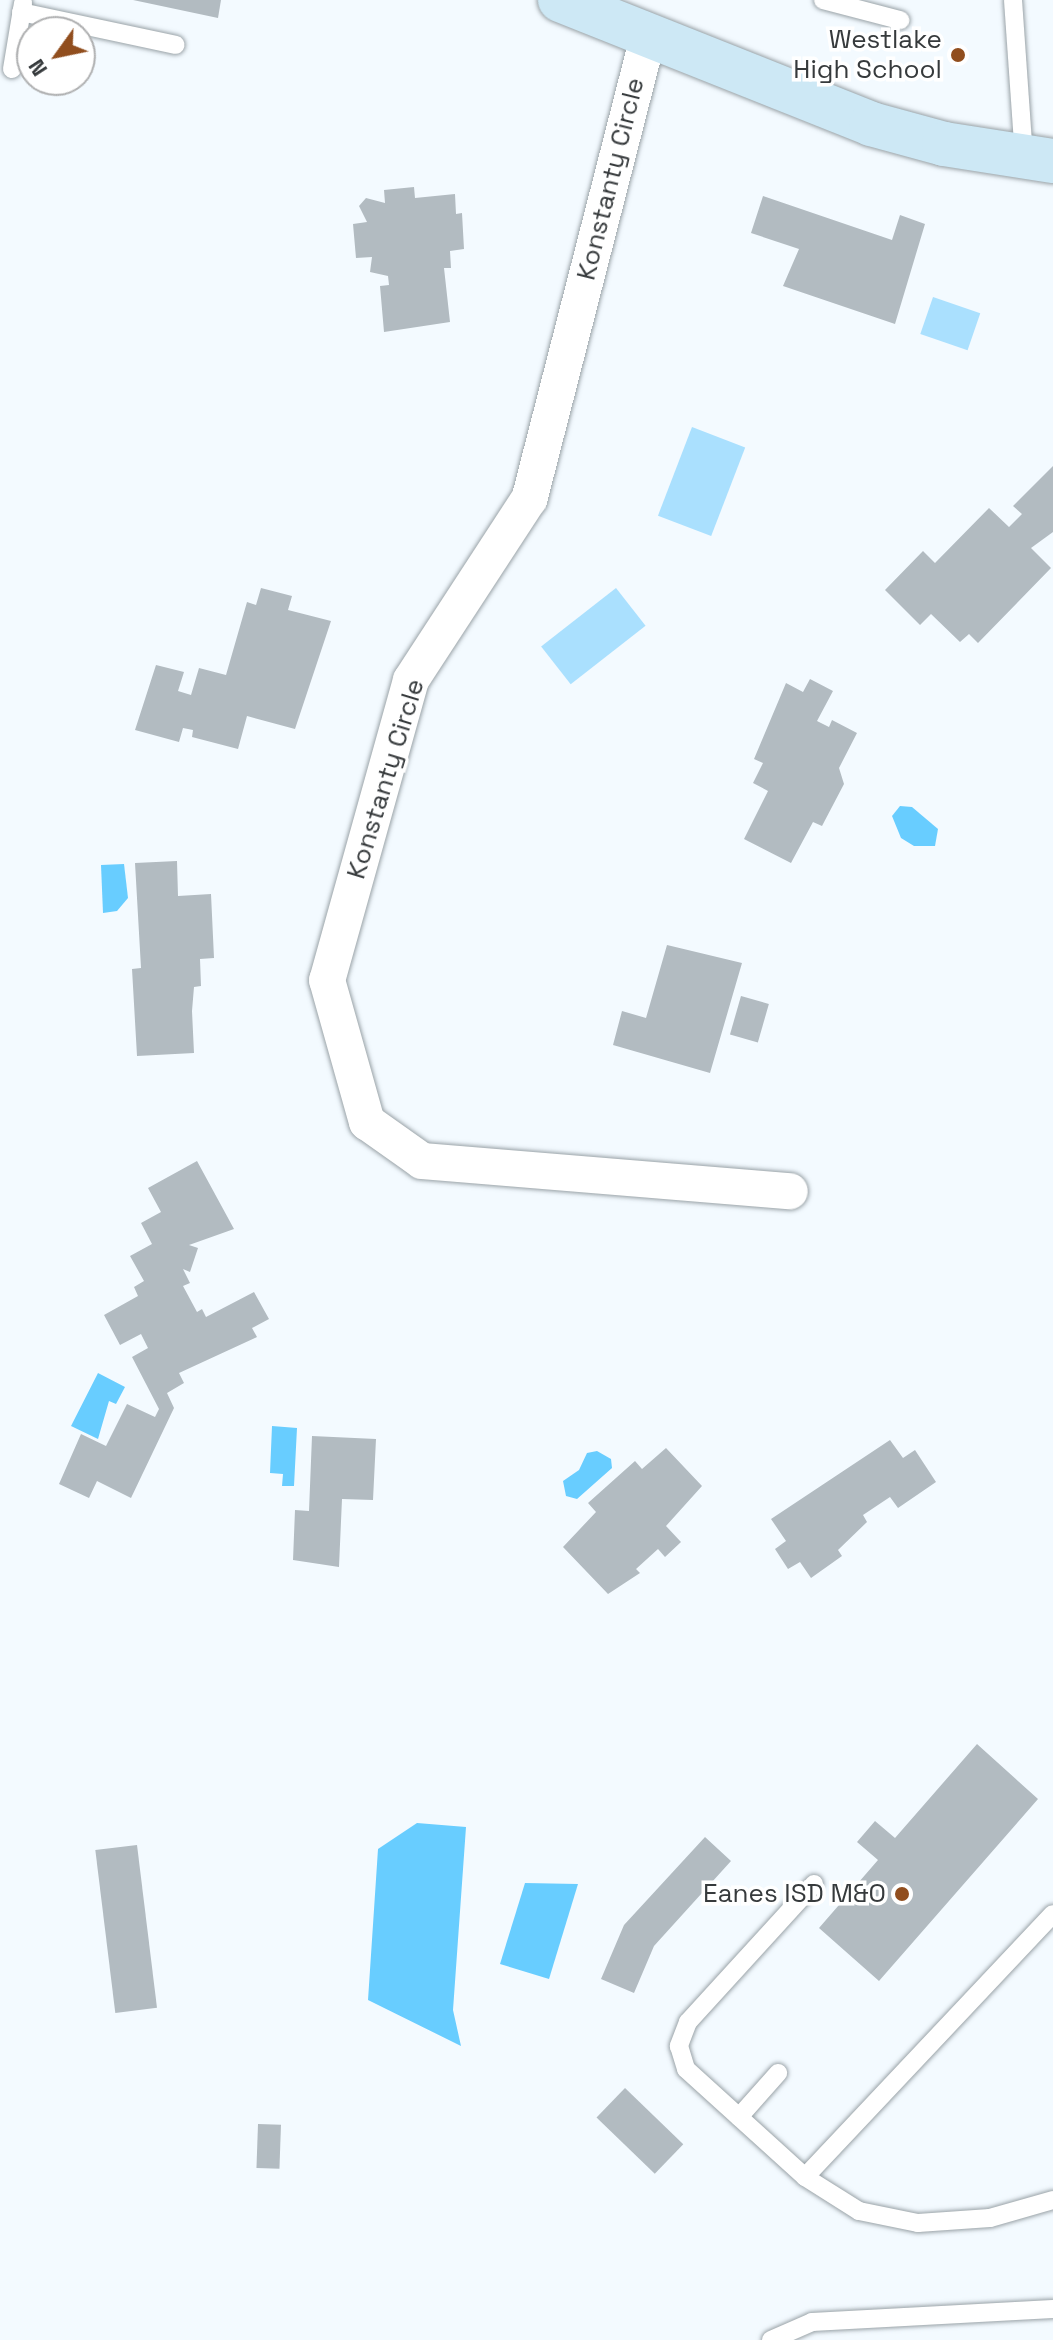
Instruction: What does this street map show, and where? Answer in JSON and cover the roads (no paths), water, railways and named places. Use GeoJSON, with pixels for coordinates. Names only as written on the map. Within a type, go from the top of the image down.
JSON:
{"type":"FeatureCollection","features":[{"type":"Feature","properties":{"kind":"street"},"geometry":{"type":"LineString","coordinates":[[560,0],[871,124],[1039,159]]}},
{"type":"Feature","properties":{"kind":"street","name":"Konstanty Circle"},"geometry":{"type":"LineString","coordinates":[[648,37],[529,499],[411,680],[327,980],[367,1122],[422,1161],[790,1191]]}},
{"type":"Feature","properties":{"kind":"lane"},"geometry":{"type":"LineString","coordinates":[[823,0],[900,20]]}},
{"type":"Feature","properties":{"kind":"lane"},"geometry":{"type":"LineString","coordinates":[[1013,0],[1039,159]]}},
{"type":"Feature","properties":{"kind":"lane"},"geometry":{"type":"LineString","coordinates":[[12,69],[22,6],[176,45]]}},
{"type":"Feature","properties":{"kind":"lane"},"geometry":{"type":"LineString","coordinates":[[814,1884],[688,2022],[679,2046],[686,2069],[805,2177],[859,2211],[918,2223],[990,2218],[1053,2200]]}},
{"type":"Feature","properties":{"kind":"lane"},"geometry":{"type":"LineString","coordinates":[[805,2177],[1053,1914]]}},
{"type":"Feature","properties":{"kind":"lane"},"geometry":{"type":"LineString","coordinates":[[739,2117],[778,2073]]}},
{"type":"Feature","properties":{"kind":"lane"},"geometry":{"type":"LineString","coordinates":[[771,2340],[812,2322],[1053,2309]]}},
{"type":"Feature","properties":{"kind":"place","name":"Westlake High School"},"geometry":{"type":"Point","coordinates":[958,55]}},
{"type":"Feature","properties":{"kind":"place","name":"Eanes ISD M&O"},"geometry":{"type":"Point","coordinates":[902,1894]}}]}
